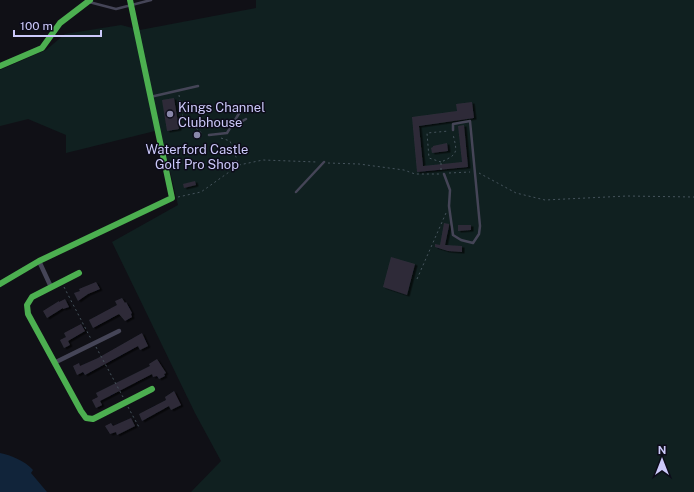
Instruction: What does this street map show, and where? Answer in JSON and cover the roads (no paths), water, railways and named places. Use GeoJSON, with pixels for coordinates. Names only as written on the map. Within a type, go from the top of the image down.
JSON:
{"type":"FeatureCollection","features":[{"type":"Feature","properties":{"kind":"street"},"geometry":{"type":"LineString","coordinates":[[0,66],[42,48],[60,23],[86,2]]}},
{"type":"Feature","properties":{"kind":"street"},"geometry":{"type":"LineString","coordinates":[[0,284],[39,261],[172,198],[130,2]]}},
{"type":"Feature","properties":{"kind":"street"},"geometry":{"type":"LineString","coordinates":[[39,261],[51,286]]}},
{"type":"Feature","properties":{"kind":"street"},"geometry":{"type":"LineString","coordinates":[[79,273],[32,297],[28,301],[27,307],[28,314],[86,418],[93,419],[152,389]]}},
{"type":"Feature","properties":{"kind":"street"},"geometry":{"type":"LineString","coordinates":[[56,362],[119,331]]}},
{"type":"Feature","properties":{"kind":"lane"},"geometry":{"type":"LineString","coordinates":[[86,2],[116,9],[130,2],[151,0]]}},
{"type":"Feature","properties":{"kind":"lane"},"geometry":{"type":"LineString","coordinates":[[150,97],[198,86]]}},
{"type":"Feature","properties":{"kind":"lane"},"geometry":{"type":"LineString","coordinates":[[231,128],[243,107]]}},
{"type":"Feature","properties":{"kind":"lane"},"geometry":{"type":"LineString","coordinates":[[209,135],[227,133],[235,124],[246,119]]}},
{"type":"Feature","properties":{"kind":"lane"},"geometry":{"type":"LineString","coordinates":[[444,174],[450,190],[449,206],[453,235],[461,240],[473,243],[479,234],[476,171],[470,121],[453,124],[453,130]]}},
{"type":"Feature","properties":{"kind":"lane"},"geometry":{"type":"LineString","coordinates":[[296,192],[324,162]]}},
{"type":"Feature","properties":{"kind":"water"},"geometry":{"type":"Polygon","coordinates":[[[0,453],[18,459],[30,467],[33,470],[31,473],[47,492],[0,492],[0,453]]]}},
{"type":"Feature","properties":{"kind":"place","name":"Kings Channel Clubhouse"},"geometry":{"type":"Point","coordinates":[170,114]}},
{"type":"Feature","properties":{"kind":"place","name":"Waterford Castle Golf Pro Shop"},"geometry":{"type":"Point","coordinates":[197,135]}}]}
